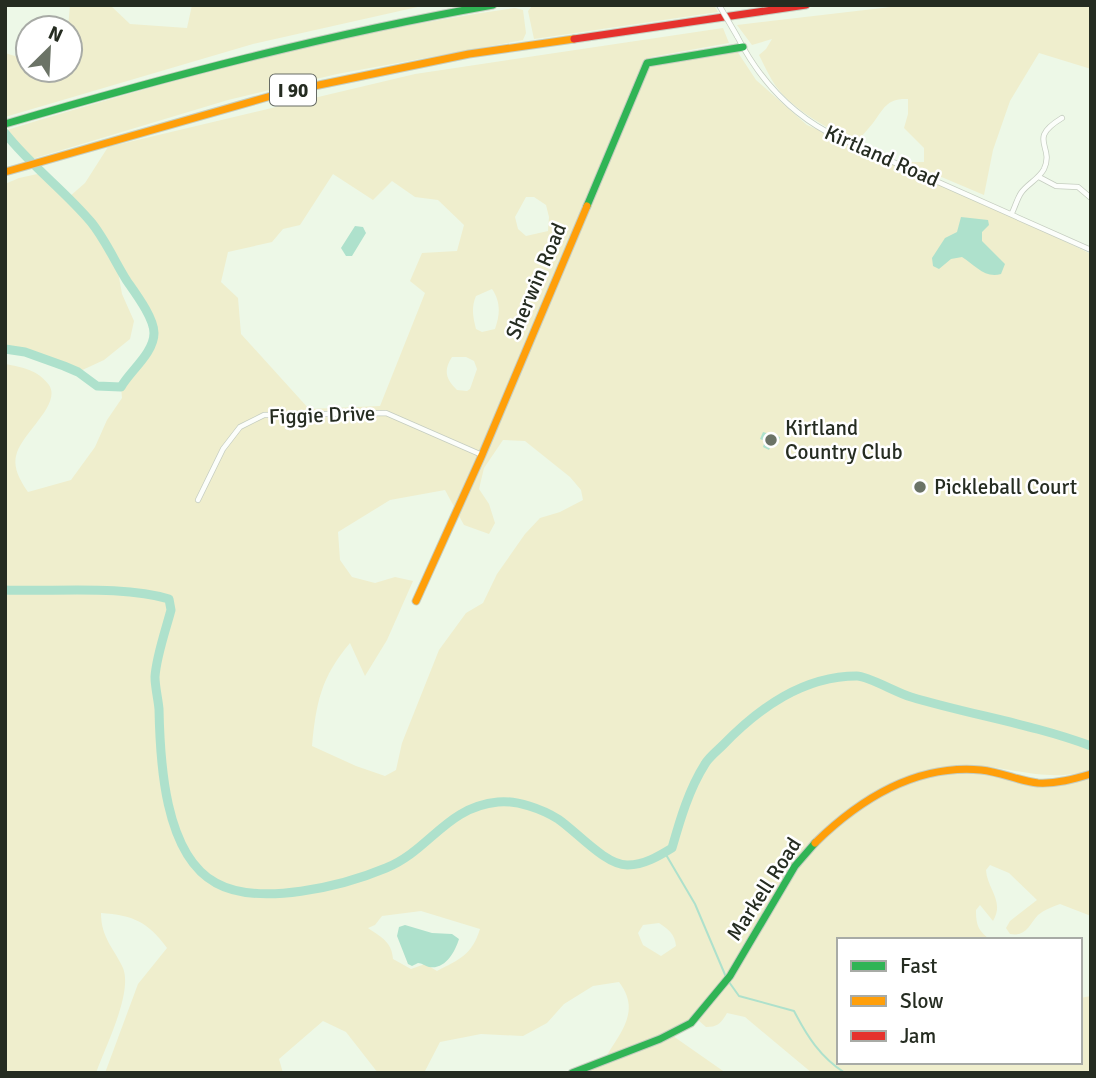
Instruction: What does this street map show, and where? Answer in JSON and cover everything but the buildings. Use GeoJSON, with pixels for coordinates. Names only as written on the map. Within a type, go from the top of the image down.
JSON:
{"type":"FeatureCollection","features":[{"type":"Feature","properties":{"kind":"main road","name":"I 90"},"geometry":{"type":"LineString","coordinates":[[5,124],[290,45],[493,5]]}},
{"type":"Feature","properties":{"kind":"main road","name":"I 90"},"geometry":{"type":"LineString","coordinates":[[6,172],[285,92],[360,75],[469,54],[806,5]]}},
{"type":"Feature","properties":{"kind":"main road","name":"Sherwin Road"},"geometry":{"type":"LineString","coordinates":[[416,601],[482,455],[647,63],[743,47]]}},
{"type":"Feature","properties":{"kind":"main road","name":"Markell Road"},"geometry":{"type":"LineString","coordinates":[[572,1073],[660,1039],[691,1023],[727,980],[795,866],[807,851],[818,838],[889,787],[912,778],[951,770],[976,769],[1047,783],[1091,774]]}},
{"type":"Feature","properties":{"kind":"street","name":"Kirtland Road"},"geometry":{"type":"LineString","coordinates":[[719,5],[765,80],[794,111],[812,124],[1091,250]]}},
{"type":"Feature","properties":{"kind":"street"},"geometry":{"type":"LineString","coordinates":[[1012,213],[1021,193],[1045,168],[1047,157],[1043,147],[1043,135],[1049,126],[1062,118]]}},
{"type":"Feature","properties":{"kind":"street"},"geometry":{"type":"LineString","coordinates":[[1039,177],[1056,186],[1078,187],[1091,198]]}},
{"type":"Feature","properties":{"kind":"street","name":"Figgie Drive"},"geometry":{"type":"LineString","coordinates":[[198,500],[223,449],[240,427],[264,415],[386,413],[482,455]]}},
{"type":"Feature","properties":{"kind":"shaded area"},"geometry":{"type":"Polygon","coordinates":[[[70,5],[110,5],[130,24],[187,28],[192,5],[422,6],[253,44],[5,117],[5,53],[14,56],[14,84],[84,84],[84,14],[69,14],[70,5]]]}},
{"type":"Feature","properties":{"kind":"shaded area"},"geometry":{"type":"Polygon","coordinates":[[[533,5],[714,5],[718,12],[534,39],[528,11],[533,5]]]}},
{"type":"Feature","properties":{"kind":"shaded area"},"geometry":{"type":"Polygon","coordinates":[[[908,5],[1091,5],[1091,69],[1039,53],[1010,101],[993,150],[984,195],[906,162],[924,162],[924,148],[904,128],[908,99],[895,100],[887,105],[857,141],[846,137],[812,118],[782,94],[759,55],[772,39],[752,45],[737,25],[908,5]]]}},
{"type":"Feature","properties":{"kind":"shaded area"},"geometry":{"type":"Polygon","coordinates":[[[515,8],[523,10],[526,33],[523,40],[337,74],[228,100],[32,159],[7,130],[258,59],[386,30],[515,8]]]}},
{"type":"Feature","properties":{"kind":"shaded area"},"geometry":{"type":"Polygon","coordinates":[[[723,28],[729,43],[651,57],[639,74],[513,383],[649,64],[737,51],[756,80],[807,125],[993,207],[1091,254],[1091,770],[1052,775],[962,766],[906,778],[880,790],[832,822],[811,842],[793,864],[728,974],[688,1021],[657,1037],[607,1055],[623,1028],[629,1011],[625,992],[619,982],[593,986],[564,1004],[547,1023],[523,1036],[481,1034],[440,1042],[424,1073],[378,1073],[346,1032],[323,1021],[279,1059],[283,1073],[105,1073],[138,984],[167,948],[153,932],[139,922],[101,913],[106,936],[123,968],[125,979],[121,1005],[96,1073],[5,1073],[5,364],[35,373],[45,380],[52,393],[46,410],[19,447],[16,456],[20,480],[28,492],[71,480],[95,447],[107,420],[122,398],[121,387],[150,348],[154,333],[144,307],[117,266],[122,294],[134,321],[130,339],[104,360],[78,372],[25,352],[5,349],[5,184],[42,173],[69,197],[85,183],[108,147],[415,74],[723,28]],[[333,174],[300,225],[283,229],[272,242],[228,252],[221,282],[238,298],[241,334],[309,409],[380,406],[425,293],[410,281],[422,253],[457,251],[464,225],[438,200],[415,197],[392,181],[373,200],[333,174]],[[526,197],[515,217],[518,229],[526,236],[548,231],[546,205],[534,197],[526,197]],[[492,289],[476,296],[476,329],[482,332],[495,329],[499,309],[492,289]],[[452,357],[447,367],[448,378],[457,390],[470,389],[477,369],[474,361],[466,357],[452,357]],[[503,440],[484,468],[479,489],[489,504],[495,523],[489,534],[464,525],[445,490],[390,500],[338,532],[340,560],[352,577],[375,583],[395,577],[413,581],[387,640],[365,676],[350,643],[332,667],[318,703],[312,746],[385,776],[396,770],[402,743],[439,650],[466,613],[483,603],[497,574],[525,534],[540,518],[560,512],[583,500],[581,490],[570,477],[525,441],[503,440]],[[421,911],[382,916],[375,925],[368,928],[388,944],[393,959],[411,969],[425,964],[437,971],[469,951],[480,929],[421,911]],[[659,923],[643,925],[638,933],[643,945],[661,956],[676,946],[670,932],[659,923]]]}},
{"type":"Feature","properties":{"kind":"shaded area"},"geometry":{"type":"Polygon","coordinates":[[[961,217],[988,220],[989,225],[982,232],[982,241],[1005,264],[1001,274],[985,273],[962,257],[951,259],[939,269],[933,266],[932,258],[945,238],[957,232],[961,217]]]}},
{"type":"Feature","properties":{"kind":"shaded area"},"geometry":{"type":"Polygon","coordinates":[[[355,226],[363,227],[366,233],[352,256],[346,256],[341,248],[355,226]]]}},
{"type":"Feature","properties":{"kind":"shaded area","name":"Kirtland Country Club"},"geometry":{"type":"Polygon","coordinates":[[[763,432],[780,437],[777,446],[772,443],[769,450],[763,447],[765,441],[760,439],[763,432]]]}},
{"type":"Feature","properties":{"kind":"shaded area"},"geometry":{"type":"Polygon","coordinates":[[[968,772],[1003,775],[1051,787],[1091,778],[1091,916],[1060,904],[1038,915],[1024,932],[1010,934],[1006,928],[1010,921],[1037,900],[1009,873],[990,865],[986,870],[996,901],[996,914],[993,921],[980,905],[976,910],[979,927],[988,938],[837,938],[837,1064],[1082,1064],[1082,998],[1091,996],[1091,1073],[812,1073],[745,1017],[727,1013],[719,1024],[710,1027],[698,1020],[734,977],[798,868],[818,844],[872,800],[906,784],[968,772]]]}},
{"type":"Feature","properties":{"kind":"shaded area"},"geometry":{"type":"Polygon","coordinates":[[[405,925],[432,933],[452,934],[459,939],[452,954],[440,966],[429,967],[418,963],[412,966],[408,964],[397,936],[399,927],[405,925]]]}},
{"type":"Feature","properties":{"kind":"shaded area"},"geometry":{"type":"Polygon","coordinates":[[[673,1036],[726,1073],[581,1073],[673,1036]]]}},
{"type":"Feature","properties":{"kind":"waterway"},"geometry":{"type":"LineString","coordinates":[[5,133],[81,210],[96,229],[144,306],[154,333],[146,355],[121,387],[97,386],[78,372],[64,366],[25,352],[5,349]]}},
{"type":"Feature","properties":{"kind":"waterway"},"geometry":{"type":"LineString","coordinates":[[5,590],[131,592],[169,599],[171,610],[155,677],[168,805],[185,851],[199,870],[216,883],[234,890],[277,894],[325,887],[368,875],[415,851],[451,820],[465,812],[498,802],[521,804],[552,815],[601,854],[619,864],[634,865],[646,862],[672,848],[694,784],[713,754],[737,731],[783,697],[800,688],[837,677],[862,677],[911,697],[1091,746]]}},
{"type":"Feature","properties":{"kind":"waterway"},"geometry":{"type":"LineString","coordinates":[[665,853],[695,904],[726,977]]}},
{"type":"Feature","properties":{"kind":"waterway"},"geometry":{"type":"LineString","coordinates":[[729,982],[739,996],[794,1011],[815,1045],[845,1073]]}},
{"type":"Feature","properties":{"kind":"traffic: fast"},"geometry":{"type":"LineString","coordinates":[[5,124],[247,58],[370,29],[493,5]]}},
{"type":"Feature","properties":{"kind":"traffic: fast"},"geometry":{"type":"LineString","coordinates":[[587,206],[647,63],[743,47]]}},
{"type":"Feature","properties":{"kind":"traffic: fast"},"geometry":{"type":"LineString","coordinates":[[572,1073],[660,1039],[691,1023],[730,976],[795,866],[815,843]]}},
{"type":"Feature","properties":{"kind":"traffic: slow"},"geometry":{"type":"LineString","coordinates":[[5,172],[285,92],[469,54],[574,39]]}},
{"type":"Feature","properties":{"kind":"traffic: slow"},"geometry":{"type":"LineString","coordinates":[[416,601],[482,455],[587,206]]}},
{"type":"Feature","properties":{"kind":"traffic: slow"},"geometry":{"type":"LineString","coordinates":[[815,843],[870,799],[912,779],[934,773],[981,770],[1045,783],[1091,774]]}},
{"type":"Feature","properties":{"kind":"traffic: jam"},"geometry":{"type":"LineString","coordinates":[[574,39],[806,5]]}},
{"type":"Feature","properties":{"kind":"place","name":"Kirtland Country Club"},"geometry":{"type":"Point","coordinates":[771,440]}},
{"type":"Feature","properties":{"kind":"place","name":"Pickleball Court"},"geometry":{"type":"Point","coordinates":[920,487]}}]}
